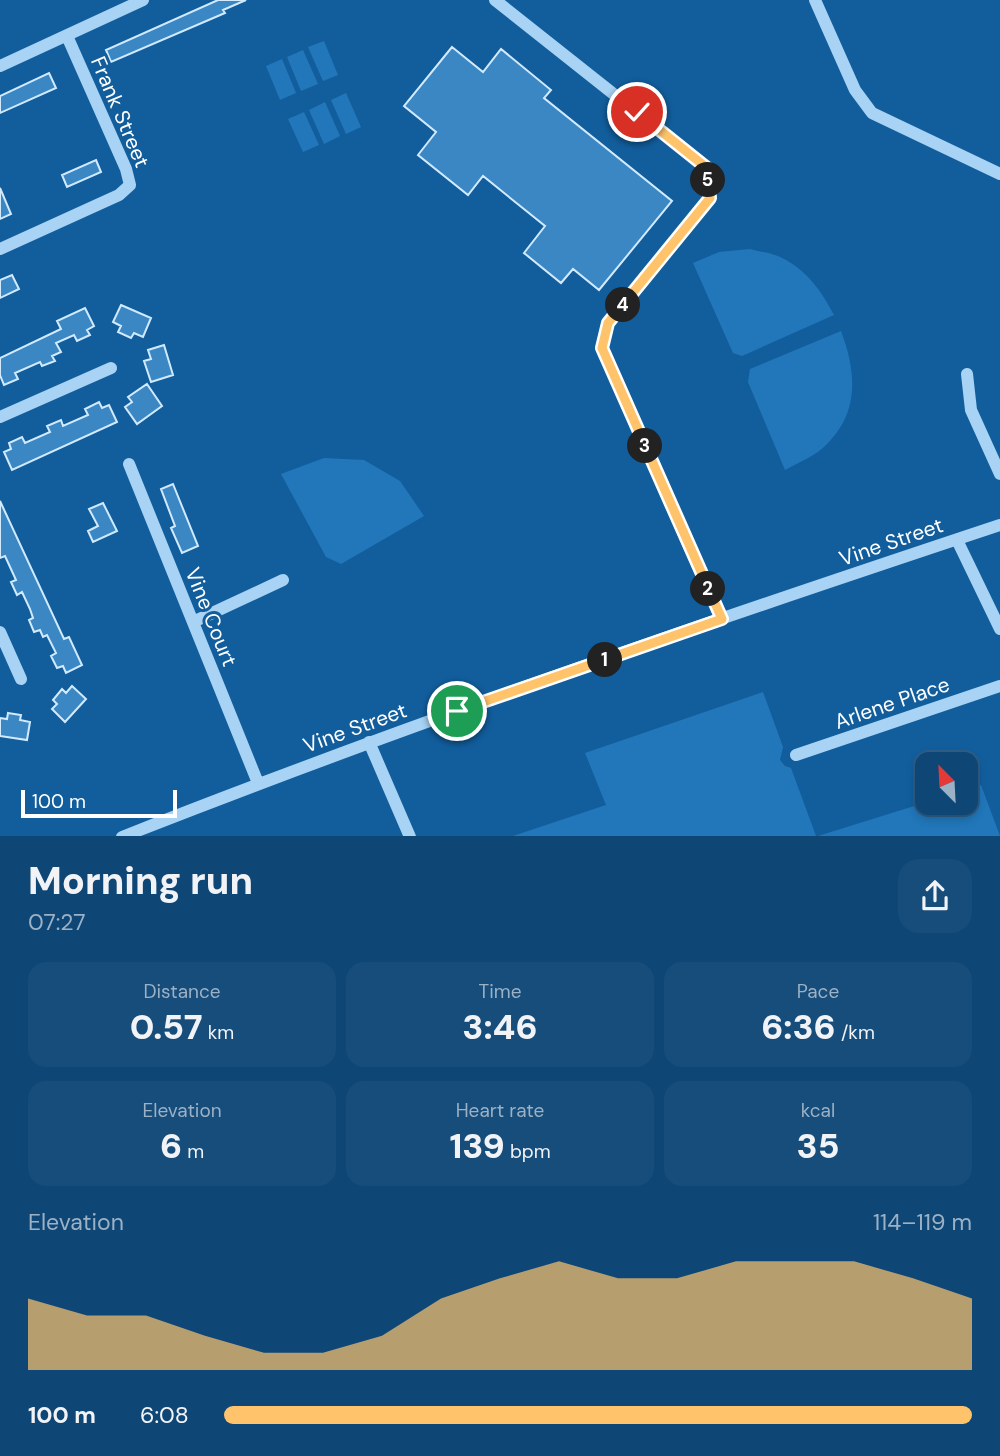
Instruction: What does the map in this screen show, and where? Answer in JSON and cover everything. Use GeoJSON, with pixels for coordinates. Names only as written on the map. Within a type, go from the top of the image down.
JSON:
{"type":"FeatureCollection","features":[{"type":"Feature","properties":{"kind":"street"},"geometry":{"type":"LineString","coordinates":[[0,66],[143,0]]}},
{"type":"Feature","properties":{"kind":"street"},"geometry":{"type":"LineString","coordinates":[[495,0],[707,168],[710,198],[608,323],[602,348],[722,619]]}},
{"type":"Feature","properties":{"kind":"street"},"geometry":{"type":"LineString","coordinates":[[815,0],[855,90],[872,113],[1000,174]]}},
{"type":"Feature","properties":{"kind":"street","name":"Frank Street"},"geometry":{"type":"LineString","coordinates":[[0,249],[119,195],[130,186],[126,169],[67,36]]}},
{"type":"Feature","properties":{"kind":"street"},"geometry":{"type":"LineString","coordinates":[[0,417],[111,368]]}},
{"type":"Feature","properties":{"kind":"street"},"geometry":{"type":"LineString","coordinates":[[967,374],[971,410],[1000,474]]}},
{"type":"Feature","properties":{"kind":"street","name":"Vine Court"},"geometry":{"type":"LineString","coordinates":[[129,464],[258,783]]}},
{"type":"Feature","properties":{"kind":"street","name":"Vine Street"},"geometry":{"type":"LineString","coordinates":[[122,836],[369,742],[1000,526]]}},
{"type":"Feature","properties":{"kind":"street"},"geometry":{"type":"LineString","coordinates":[[957,540],[1000,629]]}},
{"type":"Feature","properties":{"kind":"street"},"geometry":{"type":"LineString","coordinates":[[193,622],[283,580]]}},
{"type":"Feature","properties":{"kind":"street"},"geometry":{"type":"LineString","coordinates":[[0,632],[21,679]]}},
{"type":"Feature","properties":{"kind":"street","name":"Arlene Place"},"geometry":{"type":"LineString","coordinates":[[796,755],[1000,686]]}},
{"type":"Feature","properties":{"kind":"street"},"geometry":{"type":"LineString","coordinates":[[369,742],[410,836]]}},
{"type":"Feature","properties":{"kind":"shaded area"},"geometry":{"type":"Polygon","coordinates":[[[324,41],[338,75],[323,81],[308,47],[324,41]]]}},
{"type":"Feature","properties":{"kind":"shaded area"},"geometry":{"type":"Polygon","coordinates":[[[303,50],[318,84],[301,91],[287,57],[303,50]]]}},
{"type":"Feature","properties":{"kind":"shaded area"},"geometry":{"type":"Polygon","coordinates":[[[282,59],[296,93],[280,100],[266,66],[282,59]]]}},
{"type":"Feature","properties":{"kind":"shaded area"},"geometry":{"type":"Polygon","coordinates":[[[346,93],[361,127],[346,134],[331,100],[346,93]]]}},
{"type":"Feature","properties":{"kind":"shaded area"},"geometry":{"type":"Polygon","coordinates":[[[325,102],[340,136],[324,144],[309,110],[325,102]]]}},
{"type":"Feature","properties":{"kind":"shaded area"},"geometry":{"type":"Polygon","coordinates":[[[304,112],[319,145],[303,152],[288,119],[304,112]]]}},
{"type":"Feature","properties":{"kind":"shaded area"},"geometry":{"type":"Polygon","coordinates":[[[750,249],[778,256],[799,269],[819,290],[834,315],[742,356],[733,353],[693,263],[719,252],[750,249]]]}},
{"type":"Feature","properties":{"kind":"shaded area"},"geometry":{"type":"Polygon","coordinates":[[[841,331],[852,376],[850,404],[845,418],[823,448],[785,470],[748,382],[750,369],[841,331]]]}},
{"type":"Feature","properties":{"kind":"shaded area"},"geometry":{"type":"Polygon","coordinates":[[[324,458],[364,460],[400,481],[424,516],[341,564],[326,557],[281,474],[324,458]]]}},
{"type":"Feature","properties":{"kind":"shaded area"},"geometry":{"type":"Polygon","coordinates":[[[763,692],[783,747],[780,760],[791,768],[816,836],[513,836],[606,805],[585,753],[763,692]]]}},
{"type":"Feature","properties":{"kind":"shaded area"},"geometry":{"type":"Polygon","coordinates":[[[981,785],[1000,836],[818,836],[915,806],[915,816],[978,816],[978,786],[981,785]]]}},
{"type":"Feature","properties":{"kind":"building"},"geometry":{"type":"Polygon","coordinates":[[[218,0],[246,0],[223,10],[225,13],[111,62],[106,50],[218,0]]]}},
{"type":"Feature","properties":{"kind":"building"},"geometry":{"type":"Polygon","coordinates":[[[452,47],[483,72],[501,49],[551,90],[544,98],[672,201],[599,290],[573,269],[561,283],[524,253],[545,226],[483,176],[468,195],[418,155],[436,132],[404,106],[452,47]]]}},
{"type":"Feature","properties":{"kind":"building"},"geometry":{"type":"Polygon","coordinates":[[[49,73],[56,88],[0,113],[0,96],[49,73]]]}},
{"type":"Feature","properties":{"kind":"building"},"geometry":{"type":"Polygon","coordinates":[[[96,160],[101,172],[67,187],[62,175],[96,160]]]}},
{"type":"Feature","properties":{"kind":"building"},"geometry":{"type":"Polygon","coordinates":[[[0,188],[11,214],[0,219],[0,188]]]}},
{"type":"Feature","properties":{"kind":"building"},"geometry":{"type":"Polygon","coordinates":[[[12,275],[19,289],[0,298],[0,280],[12,275]]]}},
{"type":"Feature","properties":{"kind":"building"},"geometry":{"type":"Polygon","coordinates":[[[121,305],[151,318],[143,337],[134,333],[131,338],[118,332],[121,326],[113,322],[121,305]]]}},
{"type":"Feature","properties":{"kind":"building"},"geometry":{"type":"Polygon","coordinates":[[[85,308],[94,326],[87,330],[90,335],[77,341],[74,335],[56,343],[61,352],[52,356],[55,361],[42,366],[40,362],[15,373],[18,379],[4,385],[0,375],[0,358],[61,329],[57,321],[85,308]]]}},
{"type":"Feature","properties":{"kind":"building"},"geometry":{"type":"Polygon","coordinates":[[[164,345],[173,375],[151,382],[144,361],[151,359],[148,350],[164,345]]]}},
{"type":"Feature","properties":{"kind":"building"},"geometry":{"type":"Polygon","coordinates":[[[147,384],[162,406],[137,424],[125,407],[132,402],[128,397],[147,384]]]}},
{"type":"Feature","properties":{"kind":"building"},"geometry":{"type":"Polygon","coordinates":[[[99,402],[102,408],[109,405],[117,422],[12,470],[4,452],[11,449],[9,443],[22,437],[25,443],[50,432],[47,426],[61,420],[63,426],[88,415],[85,409],[99,402]]]}},
{"type":"Feature","properties":{"kind":"building"},"geometry":{"type":"Polygon","coordinates":[[[173,484],[198,546],[182,553],[171,528],[175,526],[161,489],[173,484]]]}},
{"type":"Feature","properties":{"kind":"building"},"geometry":{"type":"Polygon","coordinates":[[[0,501],[64,639],[69,637],[82,665],[66,673],[63,666],[57,668],[51,656],[56,653],[47,635],[43,637],[40,630],[34,632],[29,620],[33,618],[30,609],[22,592],[17,595],[11,582],[16,580],[5,556],[0,558],[0,501]]]}},
{"type":"Feature","properties":{"kind":"building"},"geometry":{"type":"Polygon","coordinates":[[[103,503],[117,531],[93,542],[88,531],[98,526],[89,509],[103,503]]]}},
{"type":"Feature","properties":{"kind":"building"},"geometry":{"type":"Polygon","coordinates":[[[72,686],[86,699],[65,722],[52,709],[57,704],[53,700],[62,689],[66,693],[72,686]]]}},
{"type":"Feature","properties":{"kind":"building"},"geometry":{"type":"Polygon","coordinates":[[[8,713],[21,715],[20,720],[30,722],[27,740],[0,736],[0,718],[7,719],[8,713]]]}},
{"type":"Feature","properties":{"kind":"route"},"geometry":{"type":"LineString","coordinates":[[457,711],[722,619],[602,348],[608,323],[710,198],[707,168],[637,112]]}}]}
